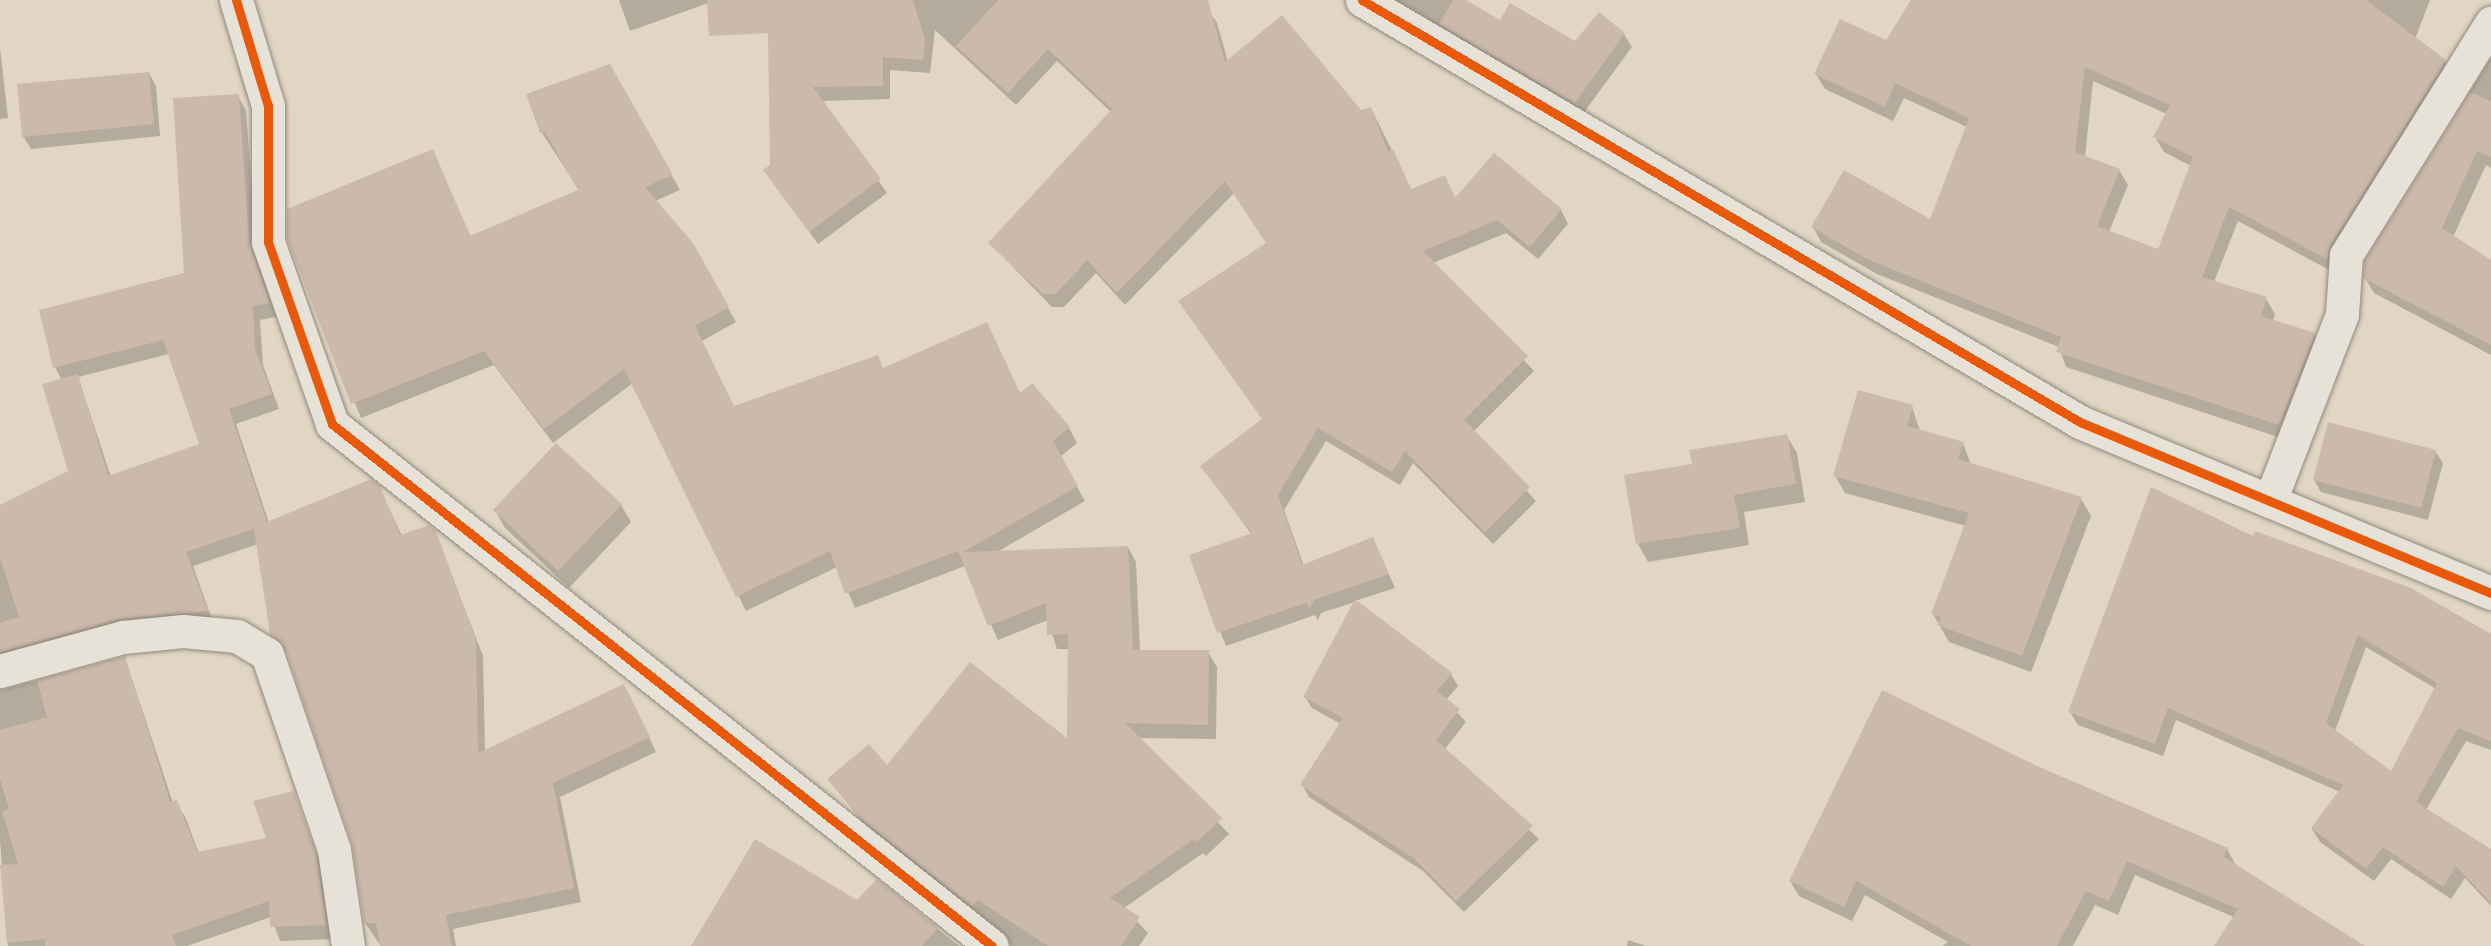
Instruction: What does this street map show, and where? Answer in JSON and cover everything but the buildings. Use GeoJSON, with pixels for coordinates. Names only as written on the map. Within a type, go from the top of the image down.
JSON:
{"type":"FeatureCollection","features":[{"type":"Feature","properties":{"kind":"street"},"geometry":{"type":"LineString","coordinates":[[236,0],[268,106],[268,242],[332,424],[992,946]]}},
{"type":"Feature","properties":{"kind":"street"},"geometry":{"type":"LineString","coordinates":[[1362,0],[2079,422],[2491,593]]}},
{"type":"Feature","properties":{"kind":"street"},"geometry":{"type":"LineString","coordinates":[[2270,501],[2342,314],[2346,255],[2491,23]]}},
{"type":"Feature","properties":{"kind":"street"},"geometry":{"type":"LineString","coordinates":[[0,671],[123,637],[183,631],[237,636],[267,654],[334,850],[348,946]]}},
{"type":"Feature","properties":{"kind":"cycle path"},"geometry":{"type":"LineString","coordinates":[[236,0],[268,106],[268,242],[332,424],[992,946]]}},
{"type":"Feature","properties":{"kind":"cycle path"},"geometry":{"type":"LineString","coordinates":[[1362,0],[2080,422],[2491,593]]}}]}
